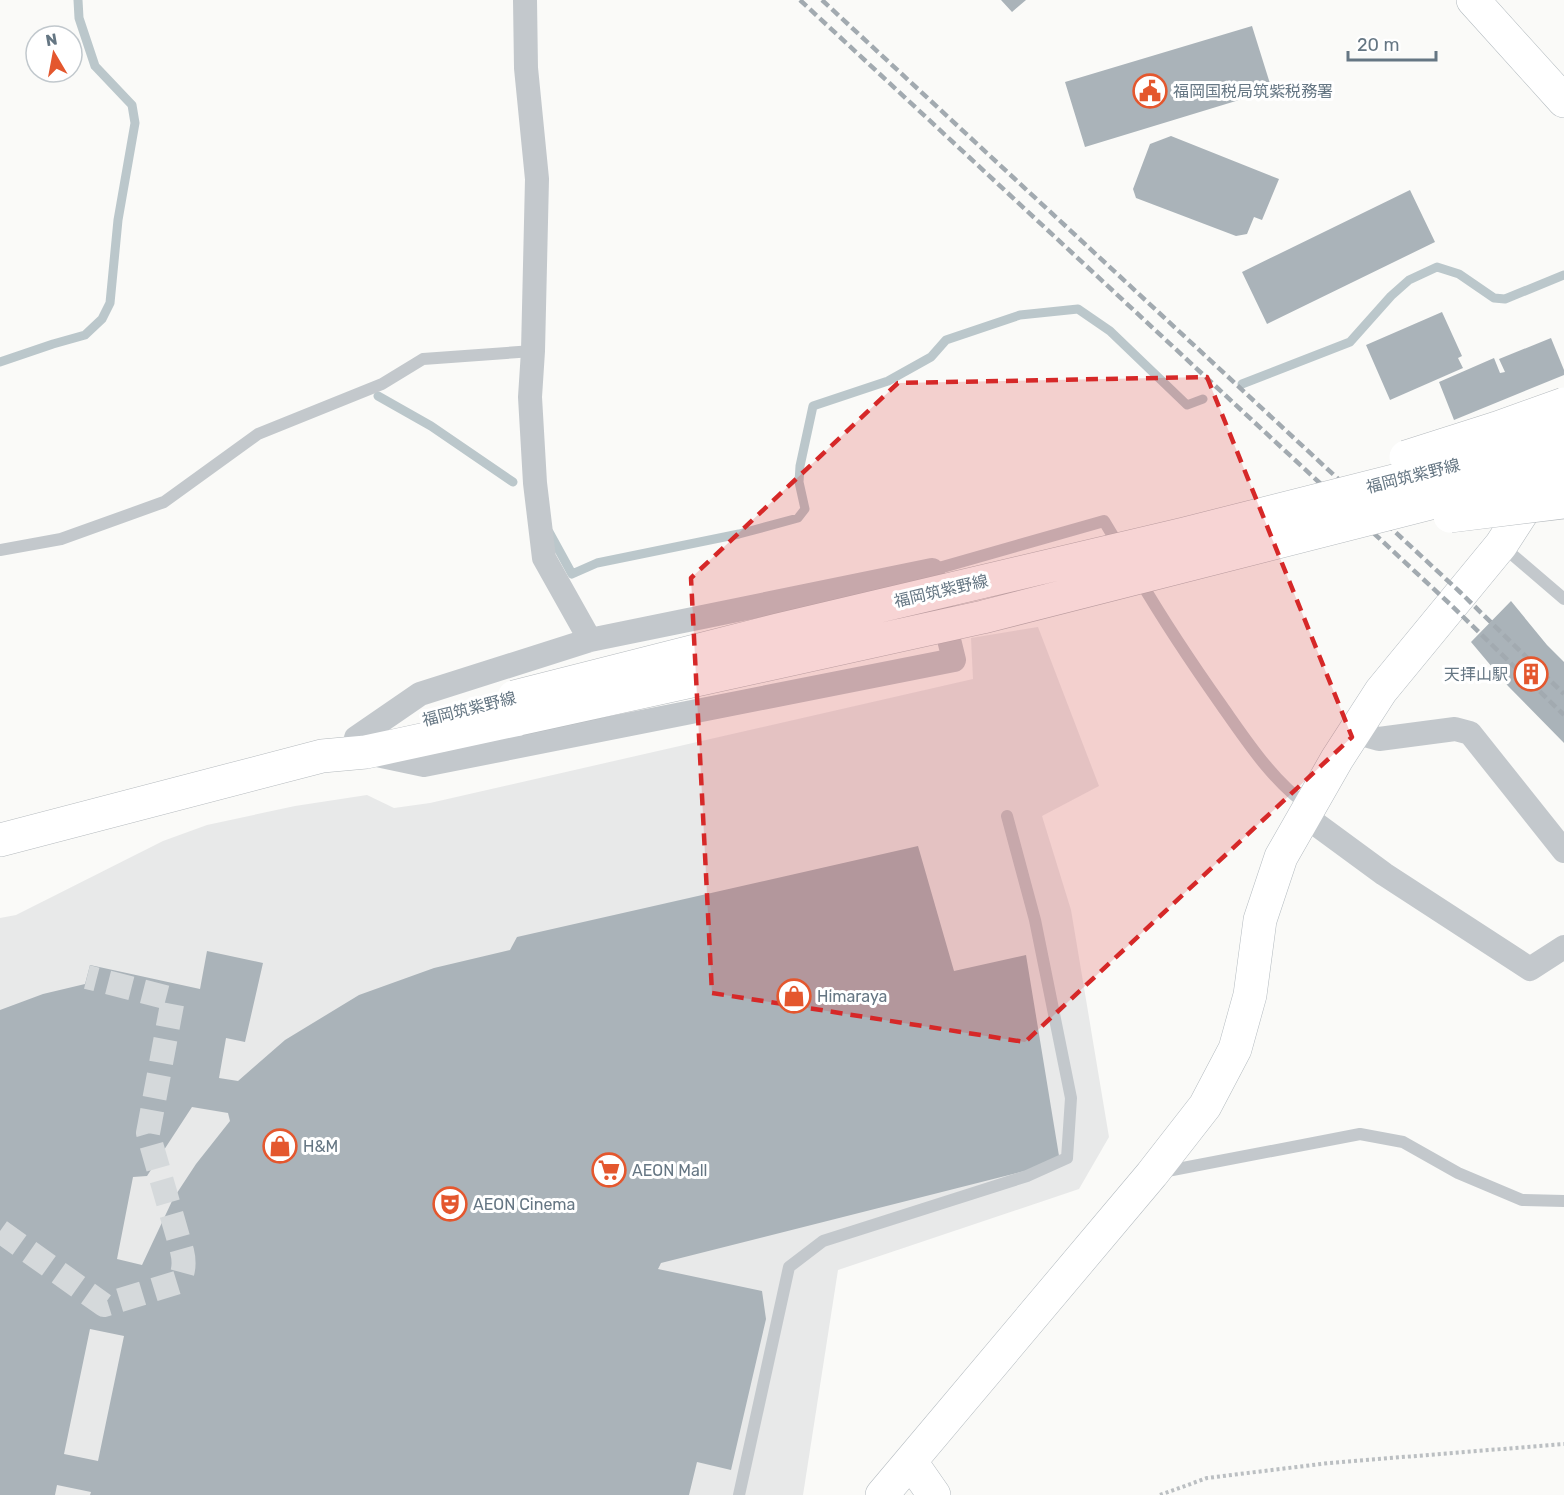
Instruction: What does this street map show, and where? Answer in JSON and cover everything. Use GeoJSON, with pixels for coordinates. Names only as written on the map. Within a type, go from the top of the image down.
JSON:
{"type":"FeatureCollection","features":[{"type":"Feature","properties":{"kind":"main road"},"geometry":{"type":"LineString","coordinates":[[1473,0],[1564,101]]}},
{"type":"Feature","properties":{"kind":"main road"},"geometry":{"type":"LineString","coordinates":[[1184,534],[1349,475],[1564,404]]}},
{"type":"Feature","properties":{"kind":"main road","name":"福岡筑紫野線"},"geometry":{"type":"LineString","coordinates":[[516,708],[778,630],[1184,534],[1564,438]]}},
{"type":"Feature","properties":{"kind":"main road"},"geometry":{"type":"LineString","coordinates":[[882,1495],[1152,1174],[1205,1106],[1235,1049],[1250,995],[1260,920],[1281,857],[1354,732],[1381,691],[1501,545],[1564,449]]}},
{"type":"Feature","properties":{"kind":"main road","name":"福岡筑紫野線"},"geometry":{"type":"LineString","coordinates":[[0,840],[361,745],[516,708],[983,617],[1564,470]]}},
{"type":"Feature","properties":{"kind":"main road"},"geometry":{"type":"LineString","coordinates":[[1317,532],[1564,502]]}},
{"type":"Feature","properties":{"kind":"main road"},"geometry":{"type":"LineString","coordinates":[[911,1462],[934,1495]]}},
{"type":"Feature","properties":{"kind":"street"},"geometry":{"type":"LineString","coordinates":[[525,0],[526,68],[537,179],[530,397],[535,483],[544,558],[590,640]]}},
{"type":"Feature","properties":{"kind":"street"},"geometry":{"type":"LineString","coordinates":[[932,570],[954,660],[424,765],[361,745],[420,694],[590,640],[932,570]]}},
{"type":"Feature","properties":{"kind":"street"},"geometry":{"type":"LineString","coordinates":[[1354,732],[1379,739],[1455,729],[1470,733],[1564,851]]}},
{"type":"Feature","properties":{"kind":"street"},"geometry":{"type":"LineString","coordinates":[[1307,812],[1384,874],[1530,969],[1564,947]]}},
{"type":"Feature","properties":{"kind":"lane"},"geometry":{"type":"LineString","coordinates":[[0,549],[61,539],[164,502],[258,434],[382,384],[423,359],[533,351]]}},
{"type":"Feature","properties":{"kind":"lane"},"geometry":{"type":"LineString","coordinates":[[932,570],[1104,521],[1174,638],[1255,753],[1307,812]]}},
{"type":"Feature","properties":{"kind":"lane"},"geometry":{"type":"LineString","coordinates":[[1501,545],[1564,599]]}},
{"type":"Feature","properties":{"kind":"lane"},"geometry":{"type":"LineString","coordinates":[[739,1495],[789,1266],[823,1241],[1027,1176],[1067,1158],[1071,1098],[1035,920],[1007,816]]}},
{"type":"Feature","properties":{"kind":"lane"},"geometry":{"type":"LineString","coordinates":[[1152,1174],[1360,1134],[1402,1142],[1458,1173],[1522,1200],[1564,1200]]}},
{"type":"Feature","properties":{"kind":"path"},"geometry":{"type":"LineString","coordinates":[[1160,1495],[1207,1478],[1329,1463],[1564,1444]]}},
{"type":"Feature","properties":{"kind":"highlighted area"},"geometry":{"type":"Polygon","coordinates":[[[1207,377],[1352,737],[1025,1042],[712,993],[691,578],[898,383],[1207,377]]]}},
{"type":"Feature","properties":{"kind":"shaded area","name":"AEON Mall"},"geometry":{"type":"Polygon","coordinates":[[[1038,627],[1099,786],[1042,816],[1071,910],[1109,1137],[1079,1189],[838,1270],[803,1495],[0,1495],[0,918],[16,915],[163,841],[207,825],[295,806],[367,795],[394,808],[430,803],[973,679],[971,638],[1038,627]]]}},
{"type":"Feature","properties":{"kind":"building"},"geometry":{"type":"Polygon","coordinates":[[[1001,0],[1026,0],[1012,12],[1001,0]]]}},
{"type":"Feature","properties":{"kind":"building"},"geometry":{"type":"Polygon","coordinates":[[[1252,26],[1272,90],[1085,147],[1065,82],[1252,26]]]}},
{"type":"Feature","properties":{"kind":"building"},"geometry":{"type":"Polygon","coordinates":[[[1171,136],[1279,179],[1262,220],[1254,217],[1247,234],[1236,236],[1136,198],[1133,189],[1150,144],[1171,136]]]}},
{"type":"Feature","properties":{"kind":"building"},"geometry":{"type":"Polygon","coordinates":[[[1410,190],[1435,242],[1267,324],[1242,272],[1410,190]]]}},
{"type":"Feature","properties":{"kind":"building"},"geometry":{"type":"Polygon","coordinates":[[[1442,312],[1462,356],[1458,358],[1463,368],[1390,400],[1366,345],[1442,312]]]}},
{"type":"Feature","properties":{"kind":"building"},"geometry":{"type":"Polygon","coordinates":[[[1551,338],[1564,375],[1454,420],[1439,382],[1494,358],[1500,373],[1505,372],[1499,359],[1551,338]]]}},
{"type":"Feature","properties":{"kind":"building","name":"天拝山駅"},"geometry":{"type":"Polygon","coordinates":[[[1511,601],[1564,662],[1564,743],[1508,686],[1471,642],[1511,601]]]}},
{"type":"Feature","properties":{"kind":"building","name":"AEON Mall"},"geometry":{"type":"Polygon","coordinates":[[[918,846],[954,971],[1026,955],[1060,1162],[661,1263],[658,1269],[762,1291],[766,1319],[731,1470],[697,1462],[689,1495],[90,1495],[91,1492],[57,1485],[55,1495],[0,1495],[0,1010],[43,994],[85,984],[90,965],[200,989],[207,951],[263,963],[245,1042],[226,1038],[219,1078],[238,1081],[285,1040],[359,995],[434,968],[510,950],[517,937],[918,846]],[[192,1107],[147,1176],[133,1177],[117,1259],[142,1265],[173,1199],[196,1164],[230,1121],[228,1113],[192,1107]],[[90,1329],[64,1454],[98,1461],[124,1336],[90,1329]]]}},
{"type":"Feature","properties":{"kind":"waterway"},"geometry":{"type":"LineString","coordinates":[[0,362],[85,335],[102,319],[110,303],[118,220],[135,123],[132,105],[95,66],[79,18],[78,0]]}},
{"type":"Feature","properties":{"kind":"waterway"},"geometry":{"type":"LineString","coordinates":[[1242,384],[1350,342],[1391,296],[1409,280],[1437,267],[1459,274],[1494,298],[1505,299],[1564,275]]}},
{"type":"Feature","properties":{"kind":"waterway"},"geometry":{"type":"LineString","coordinates":[[549,532],[572,574],[597,563],[739,534],[798,518],[805,509],[799,482],[800,466],[813,406],[888,381],[931,357],[946,340],[1020,315],[1078,309],[1110,331],[1187,405],[1203,399]]}},
{"type":"Feature","properties":{"kind":"waterway"},"geometry":{"type":"LineString","coordinates":[[378,396],[431,426],[513,482]]}},
{"type":"Feature","properties":{"kind":"tunnel"},"geometry":{"type":"LineString","coordinates":[[0,1231],[104,1305],[179,1282],[181,1278],[184,1263],[182,1251],[148,1133],[173,999],[87,977]]}},
{"type":"Feature","properties":{"kind":"railway"},"geometry":{"type":"LineString","coordinates":[[800,0],[1451,605],[1564,715]]}},
{"type":"Feature","properties":{"kind":"railway"},"geometry":{"type":"LineString","coordinates":[[822,0],[1461,593],[1564,694]]}},
{"type":"Feature","properties":{"kind":"place","name":"福岡国税局筑紫税務署"},"geometry":{"type":"Point","coordinates":[1150,91]}},
{"type":"Feature","properties":{"kind":"place","name":"天拝山駅"},"geometry":{"type":"Point","coordinates":[1531,674]}},
{"type":"Feature","properties":{"kind":"place","name":"Himaraya"},"geometry":{"type":"Point","coordinates":[794,996]}},
{"type":"Feature","properties":{"kind":"place","name":"H&M"},"geometry":{"type":"Point","coordinates":[280,1146]}},
{"type":"Feature","properties":{"kind":"place","name":"AEON Mall"},"geometry":{"type":"Point","coordinates":[609,1170]}},
{"type":"Feature","properties":{"kind":"place","name":"AEON Cinema"},"geometry":{"type":"Point","coordinates":[450,1204]}}]}
